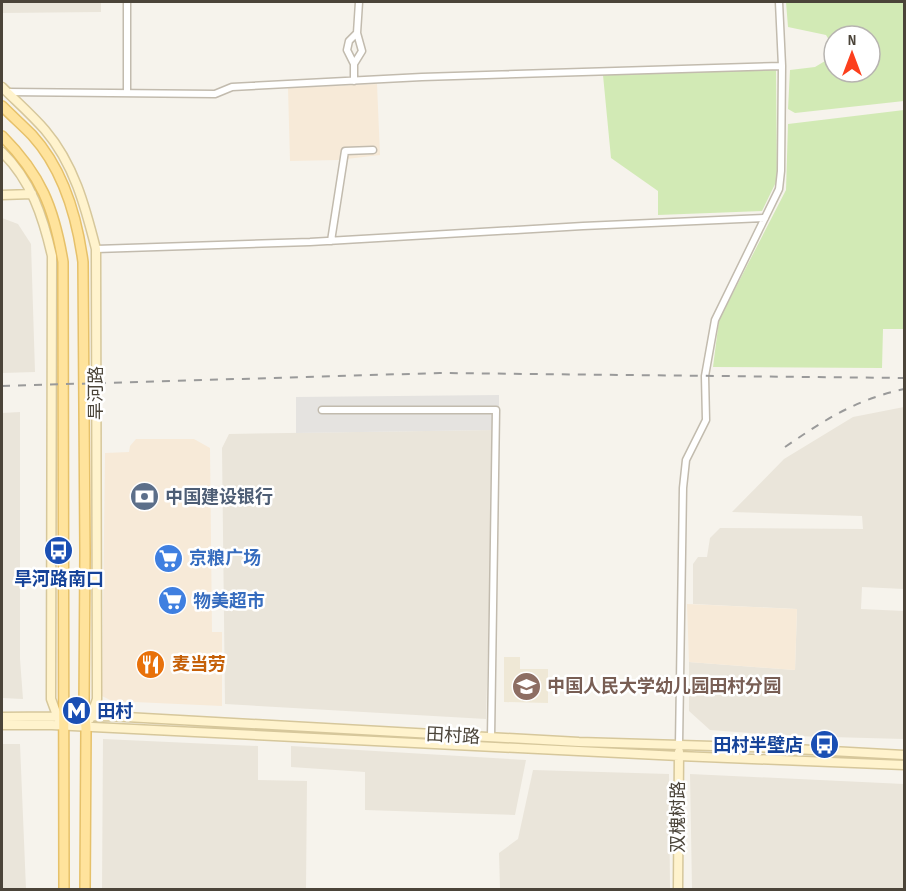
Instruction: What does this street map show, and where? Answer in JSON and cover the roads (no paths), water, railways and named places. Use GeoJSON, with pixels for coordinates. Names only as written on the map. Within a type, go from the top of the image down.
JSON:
{"type":"FeatureCollection","features":[{"type":"Feature","properties":{"kind":"main road","name":"旱河路"},"geometry":{"type":"LineString","coordinates":[[4,89],[46,130],[69,165],[82,197],[96,249],[97,699],[88,716]]}},
{"type":"Feature","properties":{"kind":"main road","name":"旱河路"},"geometry":{"type":"LineString","coordinates":[[2,106],[33,136],[54,166],[69,196],[79,232],[83,262],[84,613],[88,716],[85,890]]}},
{"type":"Feature","properties":{"kind":"main road","name":"旱河路"},"geometry":{"type":"LineString","coordinates":[[2,136],[20,154],[44,190],[58,233],[63,262],[64,890]]}},
{"type":"Feature","properties":{"kind":"main road","name":"旱河路"},"geometry":{"type":"LineString","coordinates":[[2,152],[19,172],[32,194],[44,220],[51,256],[51,699],[62,719]]}},
{"type":"Feature","properties":{"kind":"main road"},"geometry":{"type":"LineString","coordinates":[[2,195],[32,194]]}},
{"type":"Feature","properties":{"kind":"main road"},"geometry":{"type":"LineString","coordinates":[[51,553],[64,606]]}},
{"type":"Feature","properties":{"kind":"main road"},"geometry":{"type":"LineString","coordinates":[[84,613],[97,560]]}},
{"type":"Feature","properties":{"kind":"main road","name":"田村路"},"geometry":{"type":"LineString","coordinates":[[2,725],[88,716],[219,721],[241,725],[491,738],[904,755]]}},
{"type":"Feature","properties":{"kind":"main road","name":"田村路"},"geometry":{"type":"LineString","coordinates":[[2,717],[62,719],[86,728],[904,765]]}},
{"type":"Feature","properties":{"kind":"main road","name":"双槐树路"},"geometry":{"type":"LineString","coordinates":[[678,890],[679,746]]}},
{"type":"Feature","properties":{"kind":"street"},"geometry":{"type":"LineString","coordinates":[[127,2],[127,93]]}},
{"type":"Feature","properties":{"kind":"street"},"geometry":{"type":"LineString","coordinates":[[354,64],[362,51],[357,33],[359,2]]}},
{"type":"Feature","properties":{"kind":"street"},"geometry":{"type":"LineString","coordinates":[[679,746],[683,488],[686,460],[706,420],[705,376],[715,320],[779,189],[782,171],[782,66],[779,2]]}},
{"type":"Feature","properties":{"kind":"street"},"geometry":{"type":"LineString","coordinates":[[354,81],[354,64],[347,50],[350,41],[357,33]]}},
{"type":"Feature","properties":{"kind":"street"},"geometry":{"type":"LineString","coordinates":[[4,89],[215,94],[232,87],[782,66]]}},
{"type":"Feature","properties":{"kind":"street"},"geometry":{"type":"LineString","coordinates":[[331,241],[345,151],[373,150]]}},
{"type":"Feature","properties":{"kind":"street"},"geometry":{"type":"LineString","coordinates":[[96,249],[331,241],[765,218]]}},
{"type":"Feature","properties":{"kind":"street"},"geometry":{"type":"LineString","coordinates":[[322,411],[496,410],[491,738]]}},
{"type":"Feature","properties":{"kind":"railway"},"geometry":{"type":"LineString","coordinates":[[2,386],[440,373],[904,378]]}},
{"type":"Feature","properties":{"kind":"railway"},"geometry":{"type":"LineString","coordinates":[[785,447],[856,405],[904,389]]}},
{"type":"Feature","properties":{"kind":"place","name":"中国建设银行"},"geometry":{"type":"Point","coordinates":[144,497]}},
{"type":"Feature","properties":{"kind":"place","name":"旱河路南口"},"geometry":{"type":"Point","coordinates":[59,550]}},
{"type":"Feature","properties":{"kind":"place","name":"京粮广场"},"geometry":{"type":"Point","coordinates":[168,558]}},
{"type":"Feature","properties":{"kind":"place","name":"物美超市"},"geometry":{"type":"Point","coordinates":[172,601]}},
{"type":"Feature","properties":{"kind":"place","name":"麦当劳"},"geometry":{"type":"Point","coordinates":[151,664]}},
{"type":"Feature","properties":{"kind":"place","name":"中国人民大学幼儿园田村分园"},"geometry":{"type":"Point","coordinates":[526,686]}},
{"type":"Feature","properties":{"kind":"place","name":"田村"},"geometry":{"type":"Point","coordinates":[76,711]}},
{"type":"Feature","properties":{"kind":"place","name":"田村半壁店"},"geometry":{"type":"Point","coordinates":[824,745]}}]}
